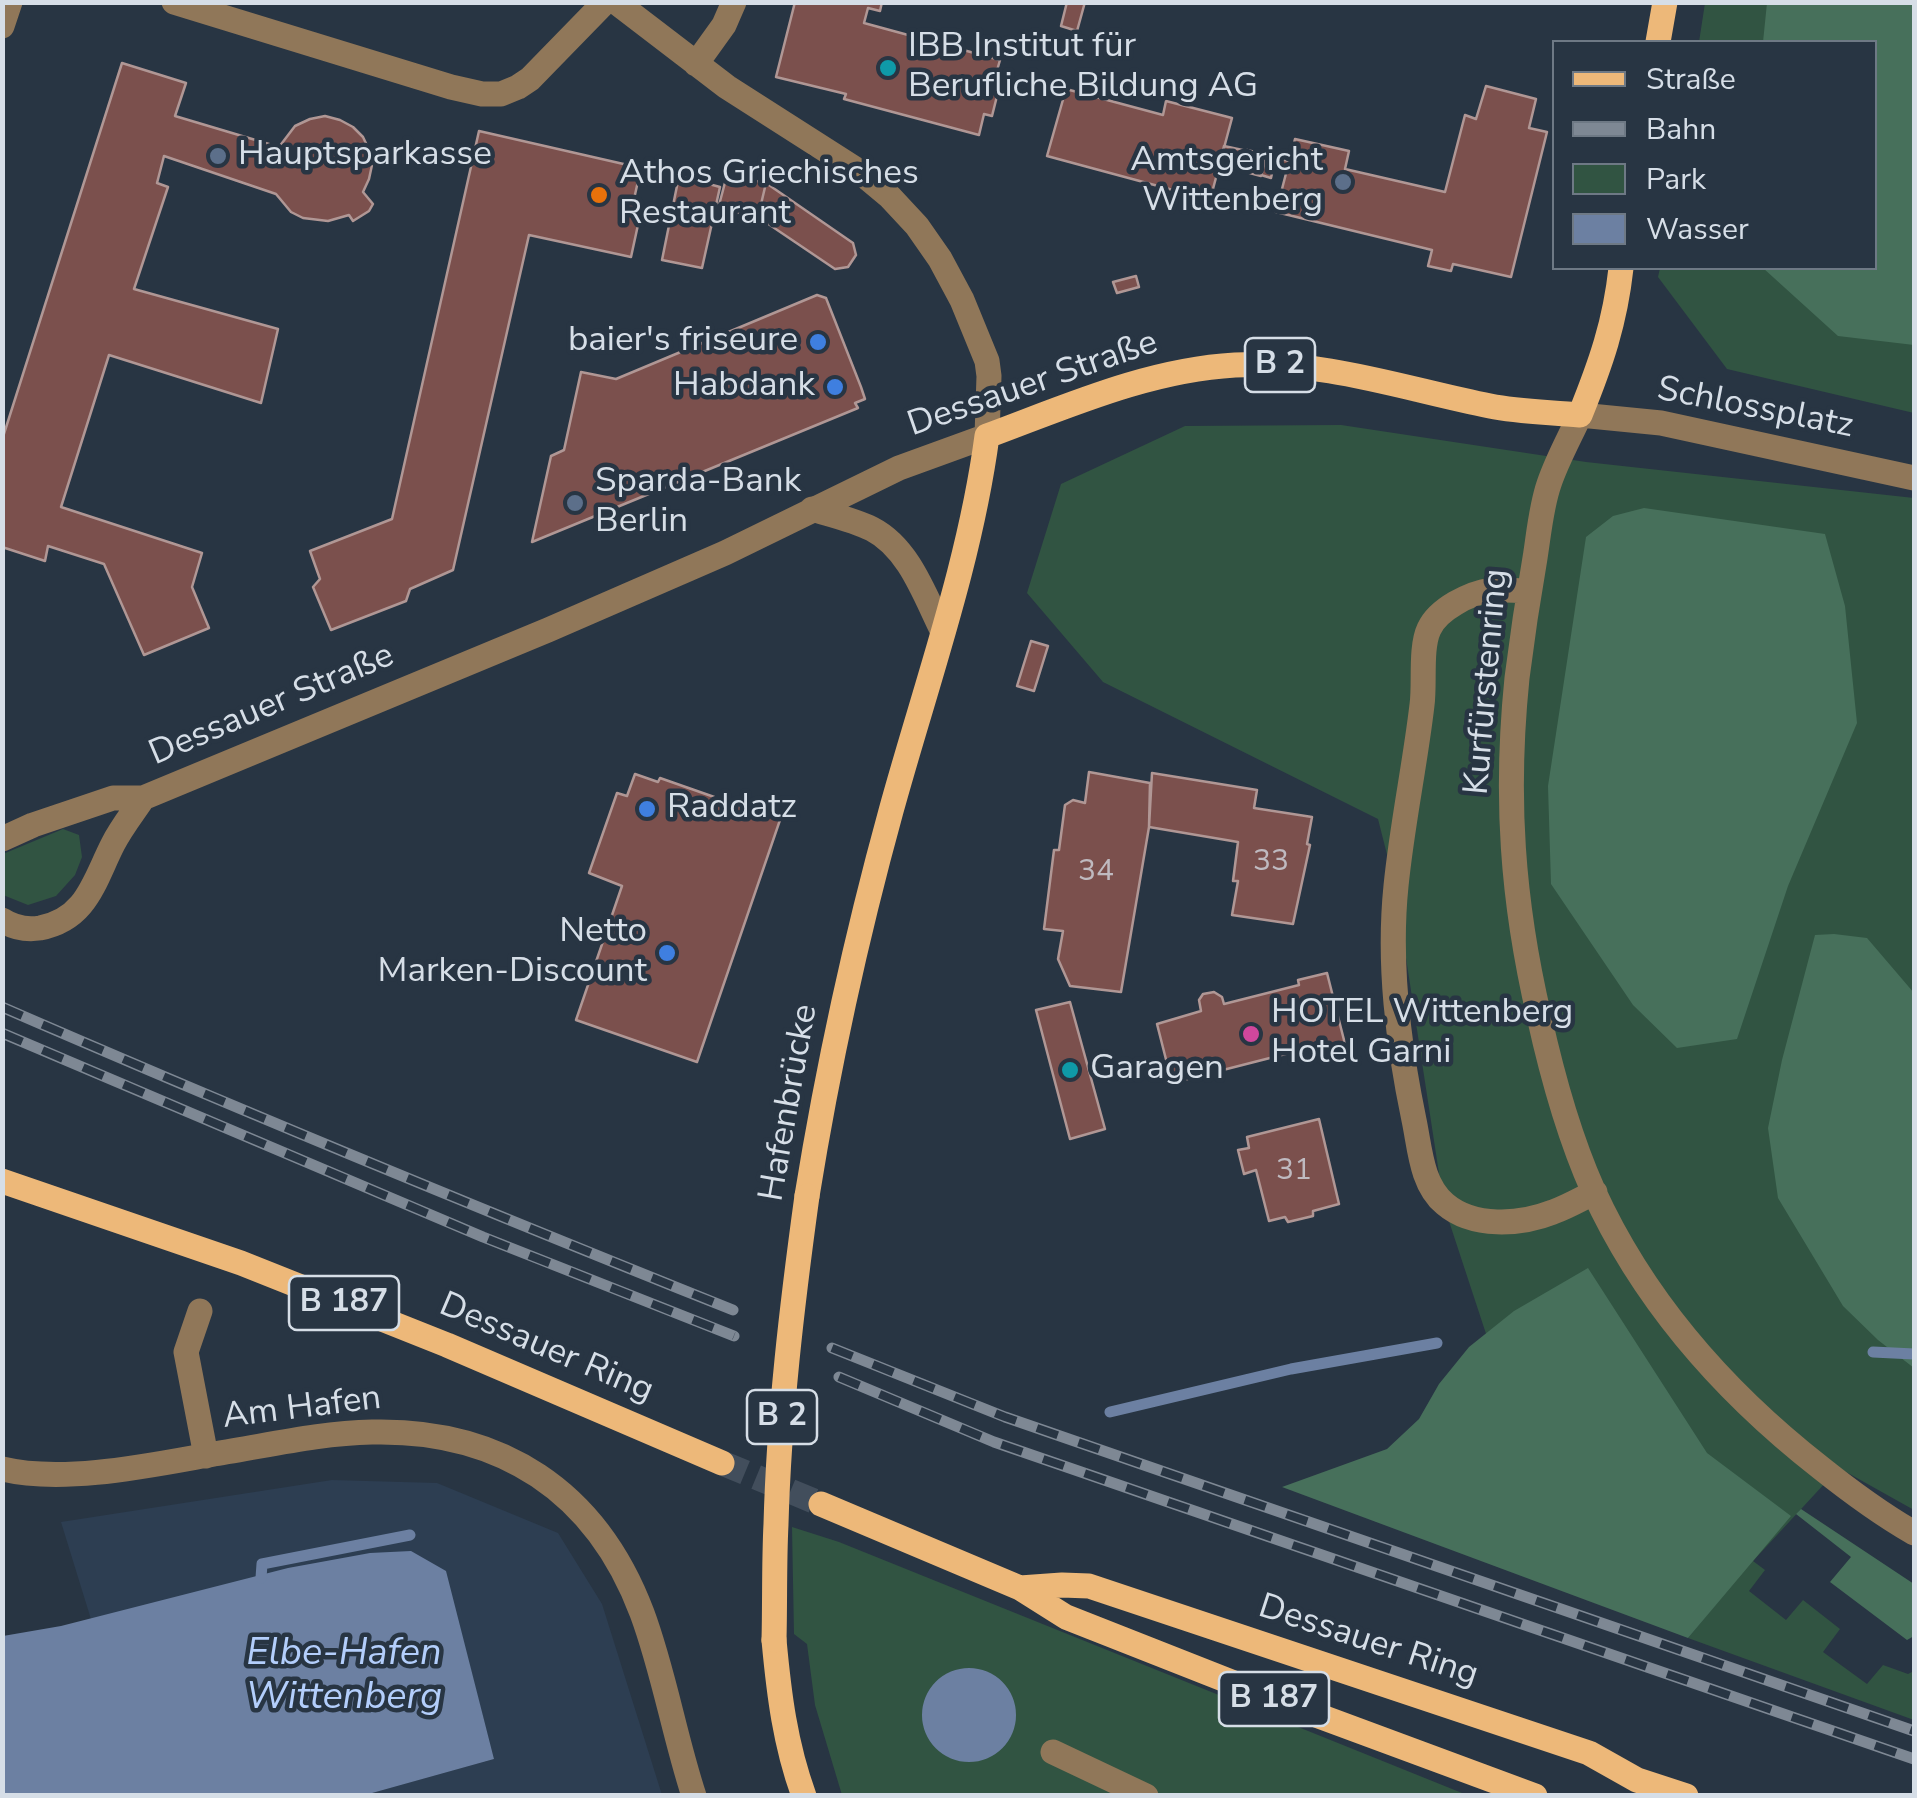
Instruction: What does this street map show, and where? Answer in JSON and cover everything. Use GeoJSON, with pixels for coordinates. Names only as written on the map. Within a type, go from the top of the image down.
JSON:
{"type":"FeatureCollection","features":[{"type":"Feature","properties":{"kind":"main road"},"geometry":{"type":"LineString","coordinates":[[1658,40],[1665,2]]}},
{"type":"Feature","properties":{"kind":"main road"},"geometry":{"type":"LineString","coordinates":[[1580,414],[1606,350],[1620,270]]}},
{"type":"Feature","properties":{"kind":"main road","name":"Dessauer Straße"},"geometry":{"type":"LineString","coordinates":[[988,436],[1158,376],[1236,365],[1316,368],[1367,376],[1494,407],[1580,414]]}},
{"type":"Feature","properties":{"kind":"main road","name":"Hafenbrücke"},"geometry":{"type":"LineString","coordinates":[[804,1796],[784,1730],[774,1640],[780,1452],[793,1300],[807,1196],[834,1042],[891,809],[977,500],[988,436]]}},
{"type":"Feature","properties":{"kind":"main road","name":"Dessauer Ring"},"geometry":{"type":"LineString","coordinates":[[2,1180],[190,1244],[431,1338],[722,1463]]}},
{"type":"Feature","properties":{"kind":"main road","name":"Dessauer Ring"},"geometry":{"type":"LineString","coordinates":[[821,1504],[1020,1588],[1066,1618],[1535,1796]]}},
{"type":"Feature","properties":{"kind":"main road","name":"Dessauer Ring"},"geometry":{"type":"LineString","coordinates":[[1020,1588],[1089,1586],[1590,1752],[1634,1788],[1686,1796]]}},
{"type":"Feature","properties":{"kind":"street"},"geometry":{"type":"LineString","coordinates":[[2,26],[10,2]]}},
{"type":"Feature","properties":{"kind":"street"},"geometry":{"type":"LineString","coordinates":[[174,2],[451,88],[501,94],[530,79],[605,2]]}},
{"type":"Feature","properties":{"kind":"street"},"geometry":{"type":"LineString","coordinates":[[616,2],[773,118],[860,172],[918,226],[962,300],[987,362],[988,436]]}},
{"type":"Feature","properties":{"kind":"street"},"geometry":{"type":"LineString","coordinates":[[696,64],[724,25],[734,2]]}},
{"type":"Feature","properties":{"kind":"street","name":"Kurfürstenring"},"geometry":{"type":"LineString","coordinates":[[1580,414],[1544,503],[1519,662],[1510,769],[1516,889],[1530,978],[1549,1058],[1594,1192],[1650,1290],[1680,1333],[1758,1416],[1800,1452],[1914,1533]]}},
{"type":"Feature","properties":{"kind":"street","name":"Schlossplatz"},"geometry":{"type":"LineString","coordinates":[[1580,414],[1661,423],[1914,478]]}},
{"type":"Feature","properties":{"kind":"street","name":"Dessauer Straße"},"geometry":{"type":"LineString","coordinates":[[2,839],[113,798],[144,798],[725,554],[894,470],[988,436]]}},
{"type":"Feature","properties":{"kind":"street"},"geometry":{"type":"LineString","coordinates":[[812,509],[871,528],[895,546],[942,630]]}},
{"type":"Feature","properties":{"kind":"street"},"geometry":{"type":"LineString","coordinates":[[1529,591],[1490,590],[1466,598],[1443,611],[1428,630],[1423,700],[1396,886],[1393,952],[1398,1022],[1426,1177],[1434,1194],[1447,1206],[1474,1220],[1493,1222],[1551,1213],[1594,1192]]}},
{"type":"Feature","properties":{"kind":"street","name":"Dessauer Straße"},"geometry":{"type":"LineString","coordinates":[[2,920],[26,929],[43,927],[79,910],[115,840],[144,798]]}},
{"type":"Feature","properties":{"kind":"street"},"geometry":{"type":"LineString","coordinates":[[200,1311],[186,1352],[206,1456]]}},
{"type":"Feature","properties":{"kind":"street","name":"Am Hafen"},"geometry":{"type":"LineString","coordinates":[[2,1469],[70,1475],[370,1432],[414,1432],[461,1440],[508,1457],[546,1478],[576,1506],[604,1540],[626,1578],[642,1610],[694,1796]]}},
{"type":"Feature","properties":{"kind":"street"},"geometry":{"type":"LineString","coordinates":[[1053,1752],[1146,1796]]}},
{"type":"Feature","properties":{"kind":"shaded area"},"geometry":{"type":"Polygon","coordinates":[[[332,1480],[437,1483],[558,1533],[602,1604],[662,1795],[365,1795],[494,1759],[445,1571],[94,1629],[61,1522],[332,1480]]]}},
{"type":"Feature","properties":{"kind":"green space"},"geometry":{"type":"Polygon","coordinates":[[[1705,3],[1914,3],[1914,413],[1727,369],[1658,277],[1660,270],[1877,270],[1877,40],[1699,40],[1705,3]]]}},
{"type":"Feature","properties":{"kind":"green space"},"geometry":{"type":"Polygon","coordinates":[[[1767,3],[1914,3],[1914,345],[1838,336],[1765,270],[1877,270],[1877,40],[1763,40],[1767,3]]]}},
{"type":"Feature","properties":{"kind":"green space"},"geometry":{"type":"Polygon","coordinates":[[[1341,425],[1586,462],[1914,498],[1914,1510],[1839,1468],[1753,1561],[1765,1570],[1749,1591],[1786,1620],[1803,1600],[1840,1629],[1823,1652],[1867,1684],[1883,1665],[1908,1674],[1914,1671],[1914,1720],[1688,1638],[1738,1577],[1542,1504],[1444,1206],[1395,886],[1378,819],[1103,682],[1027,593],[1061,484],[1185,426],[1341,425]]]}},
{"type":"Feature","properties":{"kind":"green space"},"geometry":{"type":"Polygon","coordinates":[[[1644,508],[1825,534],[1845,606],[1857,723],[1788,886],[1737,1039],[1677,1048],[1633,1005],[1551,884],[1548,786],[1586,537],[1613,516],[1644,508]]]}},
{"type":"Feature","properties":{"kind":"green space"},"geometry":{"type":"Polygon","coordinates":[[[63,829],[79,835],[82,857],[75,875],[56,896],[28,905],[3,895],[3,854],[63,829]]]}},
{"type":"Feature","properties":{"kind":"green space"},"geometry":{"type":"Polygon","coordinates":[[[1815,935],[1867,938],[1914,993],[1914,1368],[1843,1306],[1778,1198],[1768,1128],[1782,1060],[1815,935]]]}},
{"type":"Feature","properties":{"kind":"green space"},"geometry":{"type":"Polygon","coordinates":[[[1588,1268],[1707,1453],[1791,1516],[1688,1638],[1282,1487],[1387,1449],[1419,1419],[1439,1384],[1469,1347],[1514,1311],[1588,1268]]]}},
{"type":"Feature","properties":{"kind":"green space"},"geometry":{"type":"Polygon","coordinates":[[[1801,1509],[1914,1584],[1914,1636],[1907,1640],[1830,1582],[1851,1557],[1796,1514],[1801,1509]]]}},
{"type":"Feature","properties":{"kind":"green space"},"geometry":{"type":"Polygon","coordinates":[[[792,1527],[839,1542],[1467,1795],[842,1795],[815,1705],[807,1644],[794,1634],[792,1527]]]}},
{"type":"Feature","properties":{"kind":"water","name":"Elbe-Hafen Wittenberg"},"geometry":{"type":"Polygon","coordinates":[[[411,1551],[446,1571],[494,1759],[365,1795],[3,1795],[3,1636],[61,1626],[288,1568],[370,1553],[411,1551]]]}},
{"type":"Feature","properties":{"kind":"water"},"geometry":{"type":"Polygon","coordinates":[[[969,1668],[987,1671],[1002,1682],[1013,1697],[1013,1733],[1002,1748],[987,1759],[969,1762],[951,1759],[936,1748],[925,1733],[922,1715],[925,1697],[936,1682],[951,1671],[969,1668]]]}},
{"type":"Feature","properties":{"kind":"building","name":"IBB Institut für Berufliche Bildung AG"},"geometry":{"type":"Polygon","coordinates":[[[795,2],[882,2],[880,11],[868,8],[864,23],[1000,60],[994,81],[1000,84],[992,116],[984,114],[979,135],[776,77],[795,2]]]}},
{"type":"Feature","properties":{"kind":"building"},"geometry":{"type":"Polygon","coordinates":[[[1067,2],[1085,2],[1077,31],[1061,26],[1067,2]]]}},
{"type":"Feature","properties":{"kind":"building"},"geometry":{"type":"Polygon","coordinates":[[[122,63],[186,83],[175,116],[279,147],[295,126],[310,119],[325,116],[340,120],[363,137],[372,165],[363,192],[373,204],[369,211],[353,221],[349,215],[328,221],[303,218],[291,212],[276,194],[164,156],[157,183],[168,187],[134,289],[278,329],[261,403],[109,355],[61,507],[202,553],[192,587],[209,628],[144,655],[104,564],[48,546],[45,561],[2,547],[2,440],[122,63]]]}},
{"type":"Feature","properties":{"kind":"building","name":"Amtsgericht Wittenberg"},"geometry":{"type":"Polygon","coordinates":[[[1486,86],[1536,99],[1529,128],[1547,132],[1511,277],[1453,264],[1451,271],[1428,266],[1432,250],[1276,212],[1295,139],[1349,151],[1345,169],[1445,192],[1465,115],[1476,119],[1486,86]]]}},
{"type":"Feature","properties":{"kind":"building"},"geometry":{"type":"Polygon","coordinates":[[[1066,89],[1163,115],[1166,101],[1232,118],[1210,200],[1047,156],[1066,89]]]}},
{"type":"Feature","properties":{"kind":"building"},"geometry":{"type":"Polygon","coordinates":[[[479,131],[641,168],[634,199],[641,211],[631,257],[529,235],[453,570],[410,589],[406,601],[331,630],[313,587],[320,579],[310,551],[392,519],[479,131]]]}},
{"type":"Feature","properties":{"kind":"building"},"geometry":{"type":"Polygon","coordinates":[[[1224,146],[1247,151],[1242,171],[1233,168],[1236,158],[1222,154],[1224,146]]]}},
{"type":"Feature","properties":{"kind":"building"},"geometry":{"type":"Polygon","coordinates":[[[1247,150],[1267,155],[1261,176],[1242,171],[1247,150]]]}},
{"type":"Feature","properties":{"kind":"building"},"geometry":{"type":"Polygon","coordinates":[[[1266,156],[1289,161],[1287,172],[1273,169],[1271,178],[1261,175],[1266,156]]]}},
{"type":"Feature","properties":{"kind":"building"},"geometry":{"type":"Polygon","coordinates":[[[727,175],[766,183],[758,217],[718,209],[727,175]]]}},
{"type":"Feature","properties":{"kind":"building"},"geometry":{"type":"Polygon","coordinates":[[[679,176],[720,187],[702,268],[662,260],[679,176]]]}},
{"type":"Feature","properties":{"kind":"building"},"geometry":{"type":"Polygon","coordinates":[[[766,183],[853,243],[856,255],[848,267],[835,269],[758,217],[766,183]]]}},
{"type":"Feature","properties":{"kind":"building"},"geometry":{"type":"Polygon","coordinates":[[[1136,276],[1139,287],[1117,293],[1113,282],[1136,276]]]}},
{"type":"Feature","properties":{"kind":"building"},"geometry":{"type":"Polygon","coordinates":[[[817,295],[826,298],[861,387],[865,399],[855,403],[858,408],[532,542],[551,456],[564,450],[581,372],[616,379],[817,295]]]}},
{"type":"Feature","properties":{"kind":"building"},"geometry":{"type":"Polygon","coordinates":[[[1031,641],[1048,646],[1034,691],[1017,686],[1031,641]]]}},
{"type":"Feature","properties":{"kind":"building"},"geometry":{"type":"Polygon","coordinates":[[[1089,772],[1150,783],[1149,827],[1121,992],[1070,986],[1058,959],[1063,931],[1044,929],[1054,850],[1059,850],[1065,805],[1073,800],[1085,803],[1089,772]]]}},
{"type":"Feature","properties":{"kind":"building"},"geometry":{"type":"Polygon","coordinates":[[[1152,773],[1257,790],[1254,808],[1312,817],[1293,924],[1232,915],[1238,881],[1233,881],[1238,842],[1149,827],[1152,773]]]}},
{"type":"Feature","properties":{"kind":"building","name":"Netto Marken-Discount"},"geometry":{"type":"Polygon","coordinates":[[[635,774],[658,782],[660,778],[780,820],[697,1062],[576,1020],[622,886],[589,873],[617,793],[627,796],[635,774]]]}},
{"type":"Feature","properties":{"kind":"building","name":"HOTEL Wittenberg Hotel Garni"},"geometry":{"type":"Polygon","coordinates":[[[1327,973],[1345,1044],[1316,1052],[1313,1047],[1172,1083],[1157,1024],[1201,1011],[1199,1000],[1203,994],[1214,992],[1224,1004],[1299,985],[1298,980],[1327,973]]]}},
{"type":"Feature","properties":{"kind":"building","name":"Garagen"},"geometry":{"type":"Polygon","coordinates":[[[1070,1002],[1105,1129],[1070,1139],[1036,1010],[1070,1002]]]}},
{"type":"Feature","properties":{"kind":"building"},"geometry":{"type":"Polygon","coordinates":[[[1319,1119],[1339,1204],[1313,1211],[1313,1216],[1288,1222],[1285,1217],[1269,1221],[1256,1170],[1244,1174],[1238,1150],[1249,1148],[1247,1137],[1319,1119]]]}},
{"type":"Feature","properties":{"kind":"waterway"},"geometry":{"type":"LineString","coordinates":[[1110,1412],[1291,1369],[1437,1343]]}},
{"type":"Feature","properties":{"kind":"waterway"},"geometry":{"type":"LineString","coordinates":[[1873,1352],[1914,1354]]}},
{"type":"Feature","properties":{"kind":"waterway"},"geometry":{"type":"LineString","coordinates":[[261,1578],[262,1564],[410,1535]]}},
{"type":"Feature","properties":{"kind":"tunnel"},"geometry":{"type":"LineString","coordinates":[[722,1463],[821,1504]]}},
{"type":"Feature","properties":{"kind":"railway"},"geometry":{"type":"LineString","coordinates":[[2,1007],[733,1310]]}},
{"type":"Feature","properties":{"kind":"railway"},"geometry":{"type":"LineString","coordinates":[[2,1033],[483,1237],[734,1336]]}},
{"type":"Feature","properties":{"kind":"railway"},"geometry":{"type":"LineString","coordinates":[[832,1348],[1005,1417],[1914,1731]]}},
{"type":"Feature","properties":{"kind":"railway"},"geometry":{"type":"LineString","coordinates":[[839,1377],[994,1442],[1914,1759]]}},
{"type":"Feature","properties":{"kind":"place","name":"IBB Institut für Berufliche Bildung AG"},"geometry":{"type":"Point","coordinates":[888,68]}},
{"type":"Feature","properties":{"kind":"place","name":"Hauptsparkasse"},"geometry":{"type":"Point","coordinates":[218,156]}},
{"type":"Feature","properties":{"kind":"place","name":"Amtsgericht Wittenberg"},"geometry":{"type":"Point","coordinates":[1343,182]}},
{"type":"Feature","properties":{"kind":"place","name":"Athos Griechisches Restaurant"},"geometry":{"type":"Point","coordinates":[599,195]}},
{"type":"Feature","properties":{"kind":"place","name":"baier's friseure"},"geometry":{"type":"Point","coordinates":[818,342]}},
{"type":"Feature","properties":{"kind":"place","name":"Habdank"},"geometry":{"type":"Point","coordinates":[835,387]}},
{"type":"Feature","properties":{"kind":"place","name":"Sparda-Bank Berlin"},"geometry":{"type":"Point","coordinates":[575,503]}},
{"type":"Feature","properties":{"kind":"place","name":"Raddatz"},"geometry":{"type":"Point","coordinates":[647,809]}},
{"type":"Feature","properties":{"kind":"place","name":"Netto Marken-Discount"},"geometry":{"type":"Point","coordinates":[667,953]}},
{"type":"Feature","properties":{"kind":"place","name":"HOTEL Wittenberg Hotel Garni"},"geometry":{"type":"Point","coordinates":[1251,1034]}},
{"type":"Feature","properties":{"kind":"place","name":"Garagen"},"geometry":{"type":"Point","coordinates":[1070,1070]}}]}
